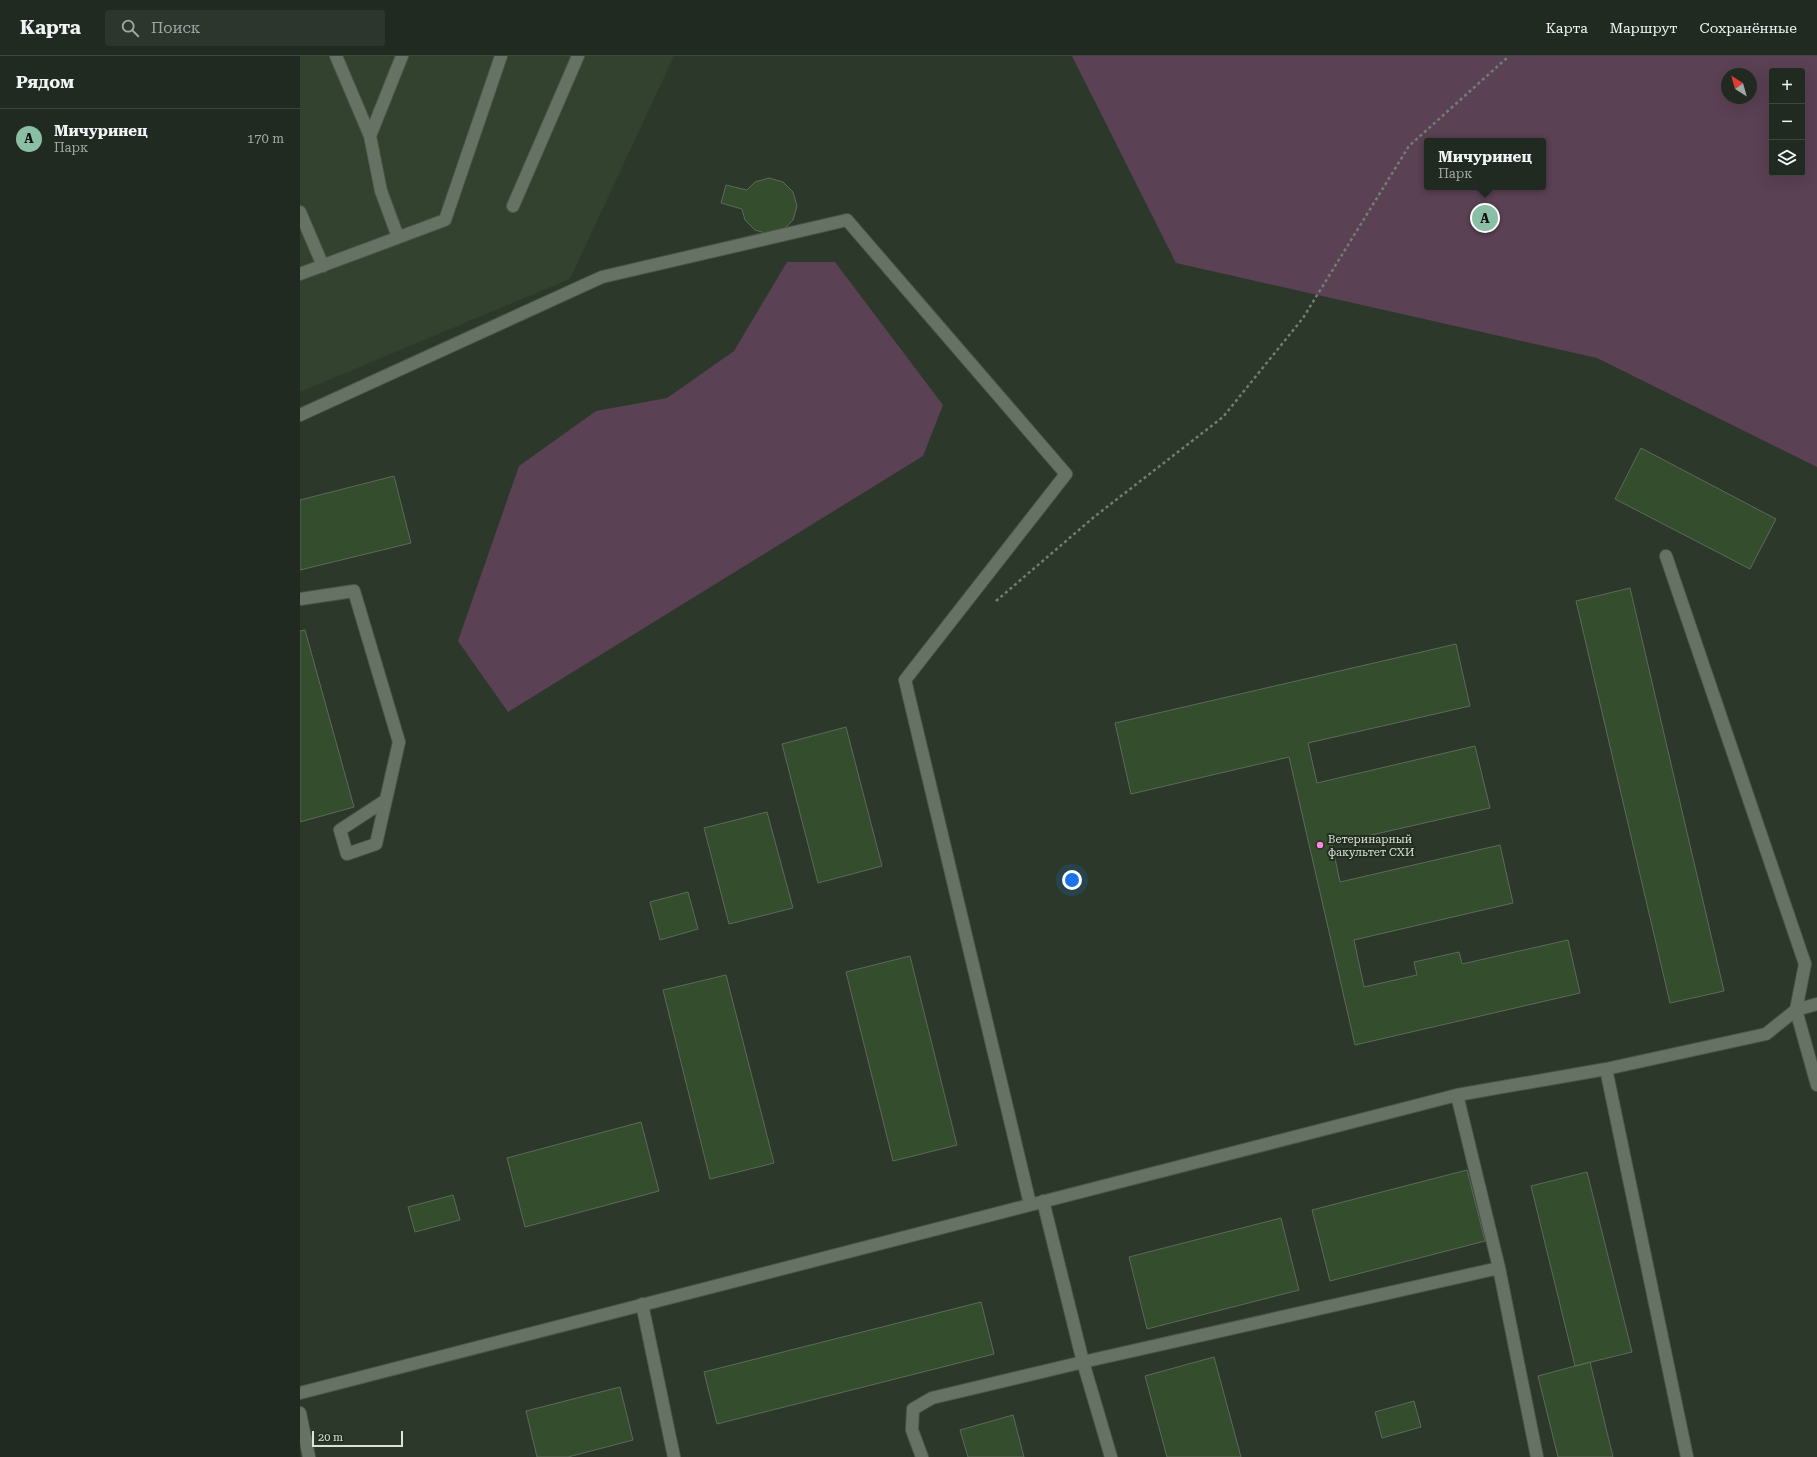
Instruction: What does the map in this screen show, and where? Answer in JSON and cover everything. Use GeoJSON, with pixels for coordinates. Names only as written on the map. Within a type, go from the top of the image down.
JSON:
{"type":"FeatureCollection","features":[{"type":"Feature","properties":{"kind":"main road"},"geometry":{"type":"LineString","coordinates":[[336,56],[370,136],[381,191],[398,237]]}},
{"type":"Feature","properties":{"kind":"main road"},"geometry":{"type":"LineString","coordinates":[[370,136],[402,56]]}},
{"type":"Feature","properties":{"kind":"main road"},"geometry":{"type":"LineString","coordinates":[[300,274],[445,220],[501,56]]}},
{"type":"Feature","properties":{"kind":"main road"},"geometry":{"type":"LineString","coordinates":[[513,206],[578,56]]}},
{"type":"Feature","properties":{"kind":"main road"},"geometry":{"type":"LineString","coordinates":[[300,212],[323,266]]}},
{"type":"Feature","properties":{"kind":"main road"},"geometry":{"type":"LineString","coordinates":[[300,415],[602,277],[847,220],[1066,474],[905,680],[1030,1204]]}},
{"type":"Feature","properties":{"kind":"main road"},"geometry":{"type":"LineString","coordinates":[[1666,556],[1805,964],[1796,1010],[1817,1085]]}},
{"type":"Feature","properties":{"kind":"main road"},"geometry":{"type":"LineString","coordinates":[[300,599],[354,591],[399,742],[386,800],[376,844],[347,854],[340,830],[386,800]]}},
{"type":"Feature","properties":{"kind":"main road"},"geometry":{"type":"LineString","coordinates":[[300,1393],[1457,1095],[1606,1069],[1766,1034],[1796,1010],[1817,1004]]}},
{"type":"Feature","properties":{"kind":"main road"},"geometry":{"type":"LineString","coordinates":[[1606,1069],[1687,1457]]}},
{"type":"Feature","properties":{"kind":"main road"},"geometry":{"type":"LineString","coordinates":[[1457,1095],[1498,1268],[1537,1457]]}},
{"type":"Feature","properties":{"kind":"main road"},"geometry":{"type":"LineString","coordinates":[[1043,1201],[1083,1362],[1111,1457]]}},
{"type":"Feature","properties":{"kind":"main road"},"geometry":{"type":"LineString","coordinates":[[922,1457],[912,1430],[913,1409],[932,1398],[1083,1362],[1498,1268]]}},
{"type":"Feature","properties":{"kind":"main road"},"geometry":{"type":"LineString","coordinates":[[642,1304],[674,1457]]}},
{"type":"Feature","properties":{"kind":"main road"},"geometry":{"type":"LineString","coordinates":[[300,1413],[309,1457]]}},
{"type":"Feature","properties":{"kind":"path"},"geometry":{"type":"LineString","coordinates":[[994,604],[1094,518],[1223,417],[1303,318],[1409,146],[1509,56]]}},
{"type":"Feature","properties":{"kind":"shaded area"},"geometry":{"type":"Polygon","coordinates":[[[300,56],[674,56],[570,279],[300,392],[300,56]]]}},
{"type":"Feature","properties":{"kind":"shaded area"},"geometry":{"type":"Polygon","coordinates":[[[1072,56],[1817,56],[1817,467],[1597,358],[1176,263],[1072,56]]]}},
{"type":"Feature","properties":{"kind":"shaded area"},"geometry":{"type":"Polygon","coordinates":[[[787,262],[835,262],[943,405],[923,456],[508,712],[458,641],[519,466],[596,411],[667,398],[734,351],[787,262]]]}},
{"type":"Feature","properties":{"kind":"building"},"geometry":{"type":"Polygon","coordinates":[[[769,178],[783,182],[793,192],[797,206],[793,220],[783,230],[769,234],[755,230],[745,220],[742,209],[721,203],[726,185],[747,190],[755,182],[769,178]]]}},
{"type":"Feature","properties":{"kind":"building"},"geometry":{"type":"Polygon","coordinates":[[[1641,448],[1776,519],[1750,569],[1615,499],[1641,448]]]}},
{"type":"Feature","properties":{"kind":"building"},"geometry":{"type":"Polygon","coordinates":[[[394,476],[411,543],[300,570],[300,500],[394,476]]]}},
{"type":"Feature","properties":{"kind":"building"},"geometry":{"type":"Polygon","coordinates":[[[1630,588],[1724,991],[1670,1003],[1576,601],[1630,588]]]}},
{"type":"Feature","properties":{"kind":"building"},"geometry":{"type":"Polygon","coordinates":[[[305,630],[354,807],[300,822],[300,631],[305,630]]]}},
{"type":"Feature","properties":{"kind":"building","name":"Ветеринарный факультет СХИ"},"geometry":{"type":"Polygon","coordinates":[[[1456,644],[1470,706],[1308,743],[1317,783],[1475,746],[1490,808],[1332,844],[1340,882],[1500,845],[1513,903],[1354,940],[1364,987],[1417,975],[1414,962],[1459,952],[1462,964],[1568,940],[1580,993],[1355,1045],[1289,757],[1131,794],[1115,723],[1456,644]]]}},
{"type":"Feature","properties":{"kind":"building"},"geometry":{"type":"Polygon","coordinates":[[[846,727],[882,866],[818,883],[782,744],[846,727]]]}},
{"type":"Feature","properties":{"kind":"building"},"geometry":{"type":"Polygon","coordinates":[[[767,812],[793,908],[729,924],[704,828],[767,812]]]}},
{"type":"Feature","properties":{"kind":"building"},"geometry":{"type":"Polygon","coordinates":[[[688,892],[698,929],[660,940],[650,902],[688,892]]]}},
{"type":"Feature","properties":{"kind":"building"},"geometry":{"type":"Polygon","coordinates":[[[910,956],[957,1145],[893,1161],[846,972],[910,956]]]}},
{"type":"Feature","properties":{"kind":"building"},"geometry":{"type":"Polygon","coordinates":[[[726,975],[774,1163],[710,1179],[663,990],[726,975]]]}},
{"type":"Feature","properties":{"kind":"building"},"geometry":{"type":"Polygon","coordinates":[[[641,1122],[659,1191],[525,1227],[507,1158],[641,1122]]]}},
{"type":"Feature","properties":{"kind":"building"},"geometry":{"type":"Polygon","coordinates":[[[1467,1170],[1485,1241],[1330,1281],[1312,1210],[1467,1170]]]}},
{"type":"Feature","properties":{"kind":"building"},"geometry":{"type":"Polygon","coordinates":[[[1587,1172],[1632,1352],[1575,1366],[1531,1186],[1587,1172]]]}},
{"type":"Feature","properties":{"kind":"building"},"geometry":{"type":"Polygon","coordinates":[[[453,1195],[460,1220],[415,1232],[408,1207],[453,1195]]]}},
{"type":"Feature","properties":{"kind":"building"},"geometry":{"type":"Polygon","coordinates":[[[1281,1218],[1299,1290],[1147,1329],[1129,1257],[1281,1218]]]}},
{"type":"Feature","properties":{"kind":"building"},"geometry":{"type":"Polygon","coordinates":[[[981,1302],[994,1354],[717,1424],[704,1372],[981,1302]]]}},
{"type":"Feature","properties":{"kind":"building"},"geometry":{"type":"Polygon","coordinates":[[[1214,1357],[1241,1457],[1167,1457],[1145,1376],[1214,1357]]]}},
{"type":"Feature","properties":{"kind":"building"},"geometry":{"type":"Polygon","coordinates":[[[1590,1362],[1613,1457],[1558,1457],[1538,1376],[1590,1362]]]}},
{"type":"Feature","properties":{"kind":"building"},"geometry":{"type":"Polygon","coordinates":[[[620,1387],[633,1440],[568,1457],[537,1457],[526,1411],[620,1387]]]}},
{"type":"Feature","properties":{"kind":"building"},"geometry":{"type":"Polygon","coordinates":[[[1414,1401],[1421,1427],[1382,1438],[1375,1412],[1414,1401]]]}},
{"type":"Feature","properties":{"kind":"building"},"geometry":{"type":"Polygon","coordinates":[[[1013,1415],[1024,1457],[968,1457],[960,1430],[1013,1415]]]}},
{"type":"Feature","properties":{"kind":"place","name":"Мичуринец"},"geometry":{"type":"Point","coordinates":[1485,218]}},
{"type":"Feature","properties":{"kind":"place","name":"Ветеринарный факультет СХИ"},"geometry":{"type":"Point","coordinates":[1320,845]}}]}
